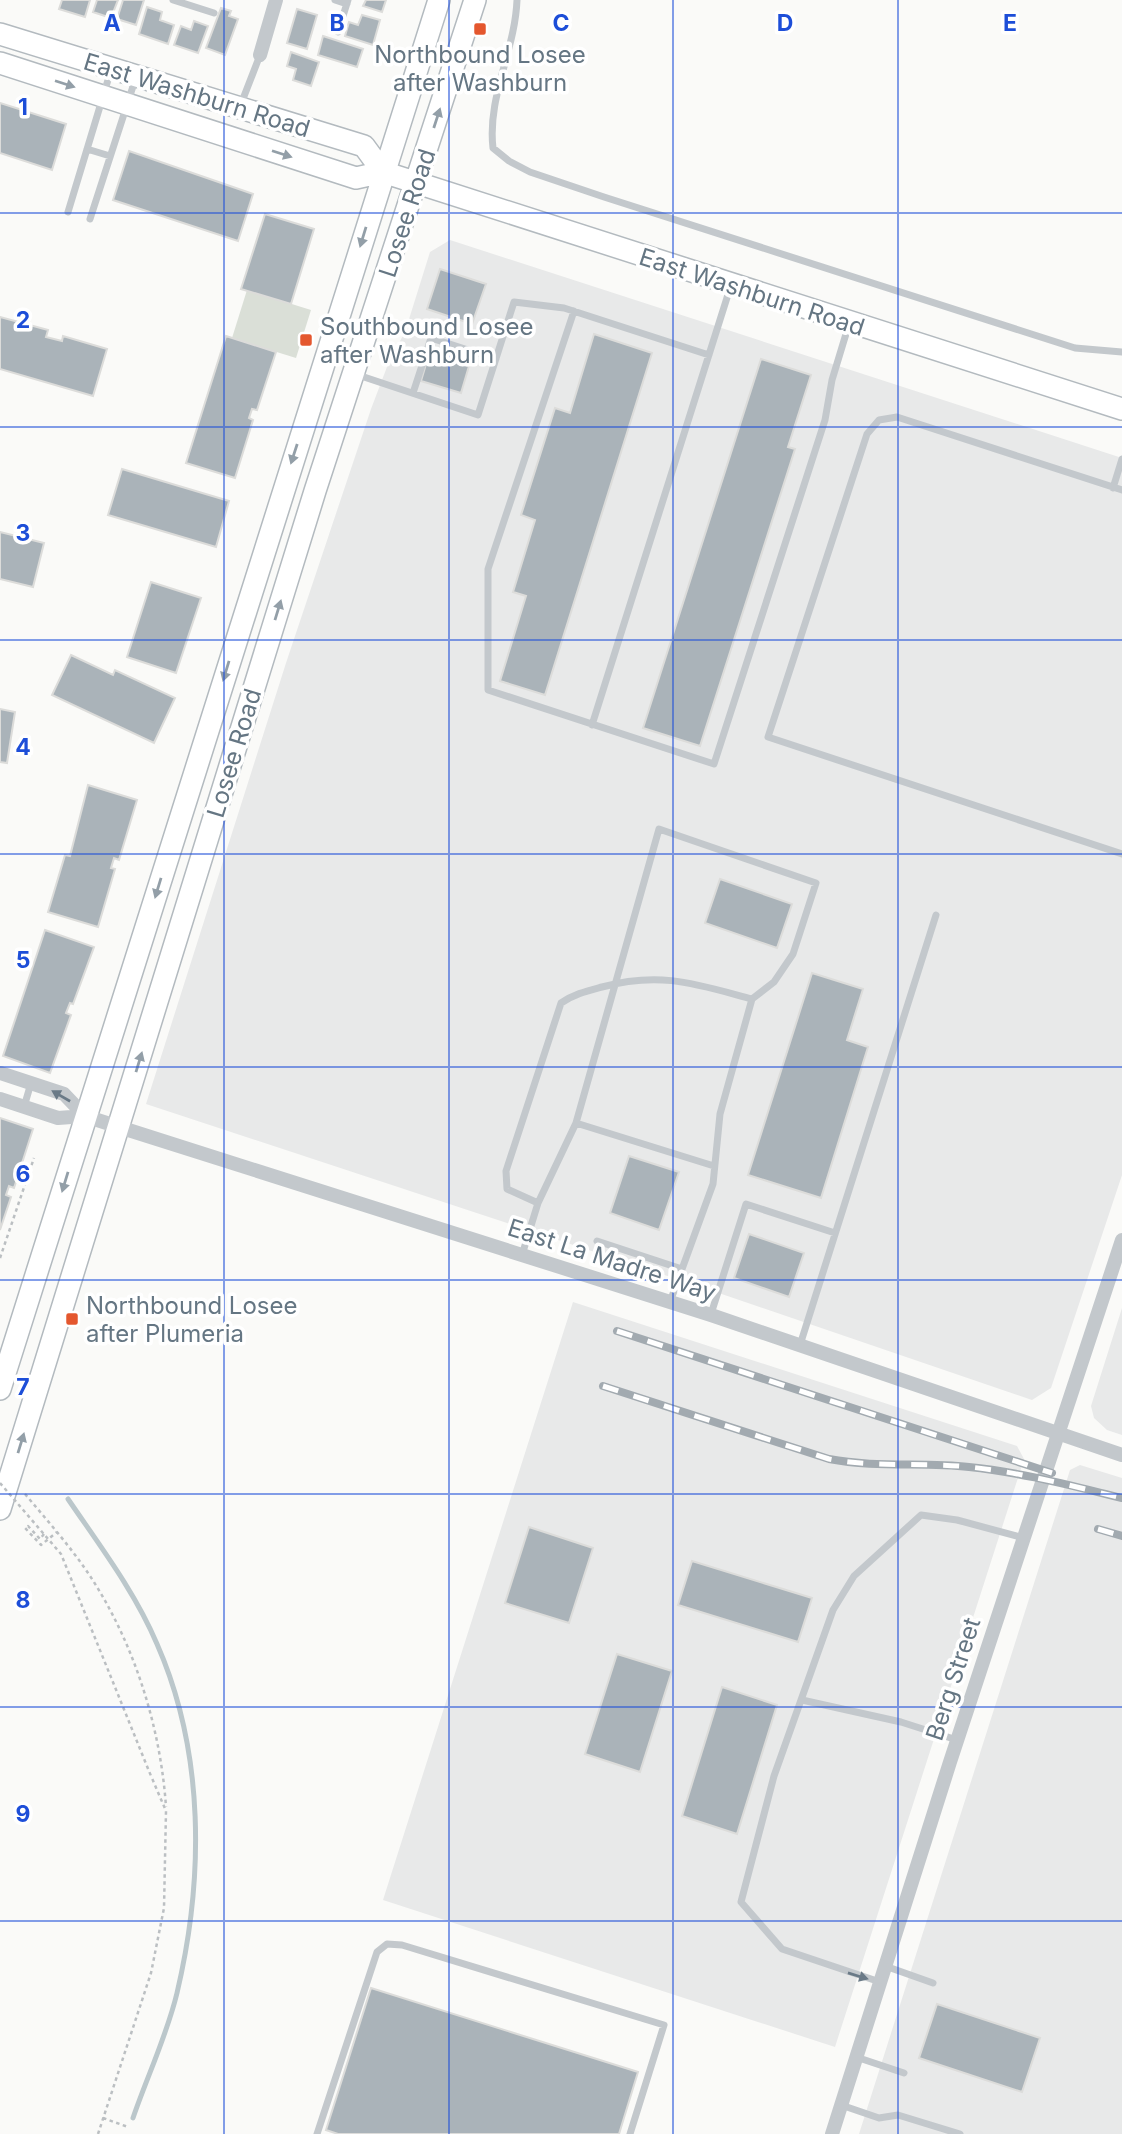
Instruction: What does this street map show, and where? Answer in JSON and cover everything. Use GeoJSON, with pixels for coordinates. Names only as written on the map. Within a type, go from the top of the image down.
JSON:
{"type":"FeatureCollection","features":[{"type":"Feature","properties":{"kind":"main road","name":"Losee Road"},"geometry":{"type":"LineString","coordinates":[[0,1390],[439,0]]}},
{"type":"Feature","properties":{"kind":"main road","name":"Losee Road"},"geometry":{"type":"LineString","coordinates":[[0,1508],[315,491],[475,0]]}},
{"type":"Feature","properties":{"kind":"main road","name":"East Washburn Road"},"geometry":{"type":"LineString","coordinates":[[0,34],[364,146],[383,172]]}},
{"type":"Feature","properties":{"kind":"main road","name":"East Washburn Road"},"geometry":{"type":"LineString","coordinates":[[0,63],[356,178],[383,172],[1122,409]]}},
{"type":"Feature","properties":{"kind":"street"},"geometry":{"type":"LineString","coordinates":[[260,55],[276,0]]}},
{"type":"Feature","properties":{"kind":"street","name":"East La Madre Way"},"geometry":{"type":"LineString","coordinates":[[0,1073],[64,1094],[85,1116]]}},
{"type":"Feature","properties":{"kind":"street","name":"East La Madre Way"},"geometry":{"type":"LineString","coordinates":[[0,1099],[58,1118],[85,1116],[711,1315],[1122,1455]]}},
{"type":"Feature","properties":{"kind":"street","name":"Berg Street"},"geometry":{"type":"LineString","coordinates":[[832,2134],[957,1740],[1119,1259],[1122,1240]]}},
{"type":"Feature","properties":{"kind":"lane"},"geometry":{"type":"LineString","coordinates":[[173,0],[188,2],[214,13]]}},
{"type":"Feature","properties":{"kind":"lane"},"geometry":{"type":"LineString","coordinates":[[335,0],[347,2],[338,32]]}},
{"type":"Feature","properties":{"kind":"lane"},"geometry":{"type":"LineString","coordinates":[[517,0],[516,20],[490,124],[493,148],[509,161],[604,197],[1075,348],[1122,352]]}},
{"type":"Feature","properties":{"kind":"lane"},"geometry":{"type":"LineString","coordinates":[[240,108],[260,55]]}},
{"type":"Feature","properties":{"kind":"lane"},"geometry":{"type":"LineString","coordinates":[[68,212],[111,69]]}},
{"type":"Feature","properties":{"kind":"lane"},"geometry":{"type":"LineString","coordinates":[[90,219],[136,76]]}},
{"type":"Feature","properties":{"kind":"lane"},"geometry":{"type":"LineString","coordinates":[[87,149],[110,156]]}},
{"type":"Feature","properties":{"kind":"lane"},"geometry":{"type":"LineString","coordinates":[[592,725],[731,285]]}},
{"type":"Feature","properties":{"kind":"lane"},"geometry":{"type":"LineString","coordinates":[[354,374],[478,415],[514,302],[574,311],[709,355]]}},
{"type":"Feature","properties":{"kind":"lane"},"geometry":{"type":"LineString","coordinates":[[574,311],[488,569],[488,690],[714,764],[825,420],[832,380],[849,323]]}},
{"type":"Feature","properties":{"kind":"lane"},"geometry":{"type":"LineString","coordinates":[[413,393],[431,338],[496,359]]}},
{"type":"Feature","properties":{"kind":"lane"},"geometry":{"type":"LineString","coordinates":[[1122,491],[897,417],[879,420],[867,434],[768,737],[1122,854]]}},
{"type":"Feature","properties":{"kind":"lane"},"geometry":{"type":"LineString","coordinates":[[1113,488],[1122,459]]}},
{"type":"Feature","properties":{"kind":"lane"},"geometry":{"type":"LineString","coordinates":[[522,1255],[538,1203],[576,1123],[659,829],[816,883],[793,954],[774,982],[752,999],[720,1114],[713,1184],[670,1302]]}},
{"type":"Feature","properties":{"kind":"lane"},"geometry":{"type":"LineString","coordinates":[[800,1345],[936,915]]}},
{"type":"Feature","properties":{"kind":"lane"},"geometry":{"type":"LineString","coordinates":[[538,1203],[508,1189],[506,1171],[553,1020],[561,1003],[572,995],[617,983],[655,977],[689,982],[752,999]]}},
{"type":"Feature","properties":{"kind":"lane"},"geometry":{"type":"LineString","coordinates":[[24,1107],[31,1083]]}},
{"type":"Feature","properties":{"kind":"lane"},"geometry":{"type":"LineString","coordinates":[[576,1123],[715,1166]]}},
{"type":"Feature","properties":{"kind":"lane"},"geometry":{"type":"LineString","coordinates":[[711,1315],[746,1204],[835,1233]]}},
{"type":"Feature","properties":{"kind":"lane"},"geometry":{"type":"LineString","coordinates":[[597,1241],[682,1269]]}},
{"type":"Feature","properties":{"kind":"lane"},"geometry":{"type":"LineString","coordinates":[[880,1982],[782,1949],[741,1902],[774,1776],[833,1611],[854,1576],[921,1515],[957,1520],[1024,1539]]}},
{"type":"Feature","properties":{"kind":"lane"},"geometry":{"type":"LineString","coordinates":[[802,1700],[901,1722],[957,1740]]}},
{"type":"Feature","properties":{"kind":"lane"},"geometry":{"type":"LineString","coordinates":[[317,2134],[377,1952],[387,1944],[402,1945],[664,2025],[630,2134]]}},
{"type":"Feature","properties":{"kind":"lane"},"geometry":{"type":"LineString","coordinates":[[885,1966],[933,1983]]}},
{"type":"Feature","properties":{"kind":"lane"},"geometry":{"type":"LineString","coordinates":[[856,2057],[904,2073]]}},
{"type":"Feature","properties":{"kind":"lane"},"geometry":{"type":"LineString","coordinates":[[841,2105],[878,2118],[898,2115],[960,2134]]}},
{"type":"Feature","properties":{"kind":"path"},"geometry":{"type":"LineString","coordinates":[[0,1258],[34,1158]]}},
{"type":"Feature","properties":{"kind":"path"},"geometry":{"type":"LineString","coordinates":[[0,1483],[61,1554],[166,1811]]}},
{"type":"Feature","properties":{"kind":"path"},"geometry":{"type":"LineString","coordinates":[[23,1491],[101,1592],[131,1657],[153,1721],[166,1811],[167,1866],[158,1940],[97,2134]]}},
{"type":"Feature","properties":{"kind":"path"},"geometry":{"type":"LineString","coordinates":[[44,1534],[40,1539],[28,1525],[25,1528],[41,1545],[57,1532]]}},
{"type":"Feature","properties":{"kind":"path"},"geometry":{"type":"LineString","coordinates":[[103,2118],[128,2127]]}},
{"type":"Feature","properties":{"kind":"shaded area"},"geometry":{"type":"Polygon","coordinates":[[[450,240],[1122,458],[1122,1175],[1051,1388],[1032,1400],[710,1290],[146,1104],[286,663],[371,409],[390,359],[405,332],[430,252],[450,240]]]}},
{"type":"Feature","properties":{"kind":"shaded area"},"geometry":{"type":"Polygon","coordinates":[[[247,290],[311,310],[296,358],[232,338],[247,290]]]}},
{"type":"Feature","properties":{"kind":"shaded area"},"geometry":{"type":"Polygon","coordinates":[[[573,1302],[1017,1446],[1024,1459],[835,2047],[383,1900],[573,1302]]]}},
{"type":"Feature","properties":{"kind":"shaded area"},"geometry":{"type":"Polygon","coordinates":[[[1122,1308],[1122,1435],[1107,1430],[1094,1418],[1091,1406],[1122,1308]]]}},
{"type":"Feature","properties":{"kind":"shaded area"},"geometry":{"type":"Polygon","coordinates":[[[1080,1465],[1122,1478],[1122,2134],[859,2134],[1070,1470],[1080,1465]]]}},
{"type":"Feature","properties":{"kind":"building"},"geometry":{"type":"Polygon","coordinates":[[[62,0],[90,0],[85,17],[59,9],[62,0]]]}},
{"type":"Feature","properties":{"kind":"building"},"geometry":{"type":"Polygon","coordinates":[[[97,0],[118,0],[111,18],[93,12],[97,0]]]}},
{"type":"Feature","properties":{"kind":"building"},"geometry":{"type":"Polygon","coordinates":[[[123,0],[144,0],[136,25],[117,19],[123,0]]]}},
{"type":"Feature","properties":{"kind":"building"},"geometry":{"type":"Polygon","coordinates":[[[366,0],[386,0],[382,12],[363,6],[366,0]]]}},
{"type":"Feature","properties":{"kind":"building"},"geometry":{"type":"Polygon","coordinates":[[[147,7],[162,12],[160,20],[174,25],[168,44],[139,34],[147,7]]]}},
{"type":"Feature","properties":{"kind":"building"},"geometry":{"type":"Polygon","coordinates":[[[221,8],[231,11],[229,16],[238,19],[225,55],[206,48],[221,8]]]}},
{"type":"Feature","properties":{"kind":"building"},"geometry":{"type":"Polygon","coordinates":[[[297,9],[317,15],[307,49],[287,43],[297,9]]]}},
{"type":"Feature","properties":{"kind":"building"},"geometry":{"type":"Polygon","coordinates":[[[362,15],[380,20],[373,45],[345,36],[349,22],[358,25],[362,15]]]}},
{"type":"Feature","properties":{"kind":"building"},"geometry":{"type":"Polygon","coordinates":[[[194,21],[208,26],[198,53],[174,45],[181,26],[191,30],[194,21]]]}},
{"type":"Feature","properties":{"kind":"building"},"geometry":{"type":"Polygon","coordinates":[[[323,36],[363,49],[357,67],[318,55],[323,36]]]}},
{"type":"Feature","properties":{"kind":"building"},"geometry":{"type":"Polygon","coordinates":[[[291,52],[319,62],[311,86],[293,80],[296,69],[287,66],[291,52]]]}},
{"type":"Feature","properties":{"kind":"building"},"geometry":{"type":"Polygon","coordinates":[[[0,103],[66,124],[52,170],[0,153],[0,103]]]}},
{"type":"Feature","properties":{"kind":"building"},"geometry":{"type":"Polygon","coordinates":[[[129,151],[253,194],[238,241],[113,200],[129,151]]]}},
{"type":"Feature","properties":{"kind":"building"},"geometry":{"type":"Polygon","coordinates":[[[265,214],[314,229],[291,304],[241,289],[265,214]]]}},
{"type":"Feature","properties":{"kind":"building"},"geometry":{"type":"Polygon","coordinates":[[[440,269],[486,284],[472,324],[427,309],[440,269]]]}},
{"type":"Feature","properties":{"kind":"building"},"geometry":{"type":"Polygon","coordinates":[[[0,317],[48,330],[46,337],[62,341],[63,336],[107,349],[93,396],[0,369],[0,317]]]}},
{"type":"Feature","properties":{"kind":"building"},"geometry":{"type":"Polygon","coordinates":[[[594,334],[652,353],[545,695],[500,681],[526,596],[513,592],[535,520],[521,515],[555,408],[570,413],[594,334]]]}},
{"type":"Feature","properties":{"kind":"building"},"geometry":{"type":"Polygon","coordinates":[[[226,336],[276,352],[257,410],[252,409],[249,418],[253,420],[235,478],[186,463],[226,336]]]}},
{"type":"Feature","properties":{"kind":"building"},"geometry":{"type":"Polygon","coordinates":[[[429,354],[469,366],[461,393],[421,381],[429,354]]]}},
{"type":"Feature","properties":{"kind":"building"},"geometry":{"type":"Polygon","coordinates":[[[761,359],[811,375],[788,447],[795,449],[700,746],[643,728],[761,359]]]}},
{"type":"Feature","properties":{"kind":"building"},"geometry":{"type":"Polygon","coordinates":[[[122,469],[229,501],[216,547],[108,515],[122,469]]]}},
{"type":"Feature","properties":{"kind":"building"},"geometry":{"type":"Polygon","coordinates":[[[0,532],[44,543],[33,587],[0,579],[0,532]]]}},
{"type":"Feature","properties":{"kind":"building"},"geometry":{"type":"Polygon","coordinates":[[[151,582],[201,598],[176,673],[127,657],[151,582]]]}},
{"type":"Feature","properties":{"kind":"building"},"geometry":{"type":"Polygon","coordinates":[[[71,655],[113,675],[115,670],[175,698],[154,743],[52,695],[71,655]]]}},
{"type":"Feature","properties":{"kind":"building"},"geometry":{"type":"Polygon","coordinates":[[[0,709],[15,712],[7,763],[0,762],[0,709]]]}},
{"type":"Feature","properties":{"kind":"building"},"geometry":{"type":"Polygon","coordinates":[[[88,785],[137,800],[119,860],[114,858],[111,868],[115,869],[98,927],[48,912],[65,855],[70,856],[88,785]]]}},
{"type":"Feature","properties":{"kind":"building"},"geometry":{"type":"Polygon","coordinates":[[[720,879],[792,904],[777,948],[705,923],[720,879]]]}},
{"type":"Feature","properties":{"kind":"building"},"geometry":{"type":"Polygon","coordinates":[[[45,930],[94,947],[73,1004],[70,1003],[66,1013],[71,1015],[50,1073],[3,1056],[45,930]]]}},
{"type":"Feature","properties":{"kind":"building"},"geometry":{"type":"Polygon","coordinates":[[[812,973],[863,989],[847,1040],[868,1047],[821,1198],[748,1175],[812,973]]]}},
{"type":"Feature","properties":{"kind":"building"},"geometry":{"type":"Polygon","coordinates":[[[0,1118],[33,1129],[14,1188],[9,1186],[6,1195],[11,1197],[0,1230],[0,1118]]]}},
{"type":"Feature","properties":{"kind":"building"},"geometry":{"type":"Polygon","coordinates":[[[629,1156],[679,1172],[659,1230],[610,1213],[629,1156]]]}},
{"type":"Feature","properties":{"kind":"building"},"geometry":{"type":"Polygon","coordinates":[[[749,1234],[804,1253],[789,1297],[734,1278],[749,1234]]]}},
{"type":"Feature","properties":{"kind":"building"},"geometry":{"type":"Polygon","coordinates":[[[529,1527],[593,1548],[569,1623],[505,1603],[529,1527]]]}},
{"type":"Feature","properties":{"kind":"building"},"geometry":{"type":"Polygon","coordinates":[[[692,1561],[812,1598],[798,1642],[678,1605],[692,1561]]]}},
{"type":"Feature","properties":{"kind":"building"},"geometry":{"type":"Polygon","coordinates":[[[617,1654],[672,1671],[640,1772],[585,1754],[617,1654]]]}},
{"type":"Feature","properties":{"kind":"building"},"geometry":{"type":"Polygon","coordinates":[[[722,1687],[777,1705],[737,1834],[682,1816],[722,1687]]]}},
{"type":"Feature","properties":{"kind":"building"},"geometry":{"type":"Polygon","coordinates":[[[371,1988],[638,2072],[619,2134],[338,2134],[326,2130],[371,1988]]]}},
{"type":"Feature","properties":{"kind":"building"},"geometry":{"type":"Polygon","coordinates":[[[937,2004],[1040,2038],[1022,2092],[919,2058],[937,2004]]]}},
{"type":"Feature","properties":{"kind":"waterway"},"geometry":{"type":"LineString","coordinates":[[68,1499],[128,1588],[157,1644],[173,1686],[192,1772],[195,1861],[186,1950],[168,2024],[133,2118]]}},
{"type":"Feature","properties":{"kind":"railway"},"geometry":{"type":"LineString","coordinates":[[617,1331],[1052,1473]]}},
{"type":"Feature","properties":{"kind":"railway"},"geometry":{"type":"LineString","coordinates":[[603,1386],[829,1459],[988,1469],[1122,1498]]}},
{"type":"Feature","properties":{"kind":"railway"},"geometry":{"type":"LineString","coordinates":[[1098,1529],[1122,1536]]}},
{"type":"Feature","properties":{"kind":"place","name":"Northbound Losee after Washburn"},"geometry":{"type":"Point","coordinates":[480,29]}},
{"type":"Feature","properties":{"kind":"place","name":"Southbound Losee after Washburn"},"geometry":{"type":"Point","coordinates":[306,340]}},
{"type":"Feature","properties":{"kind":"place","name":"Northbound Losee after Plumeria"},"geometry":{"type":"Point","coordinates":[72,1319]}}]}
